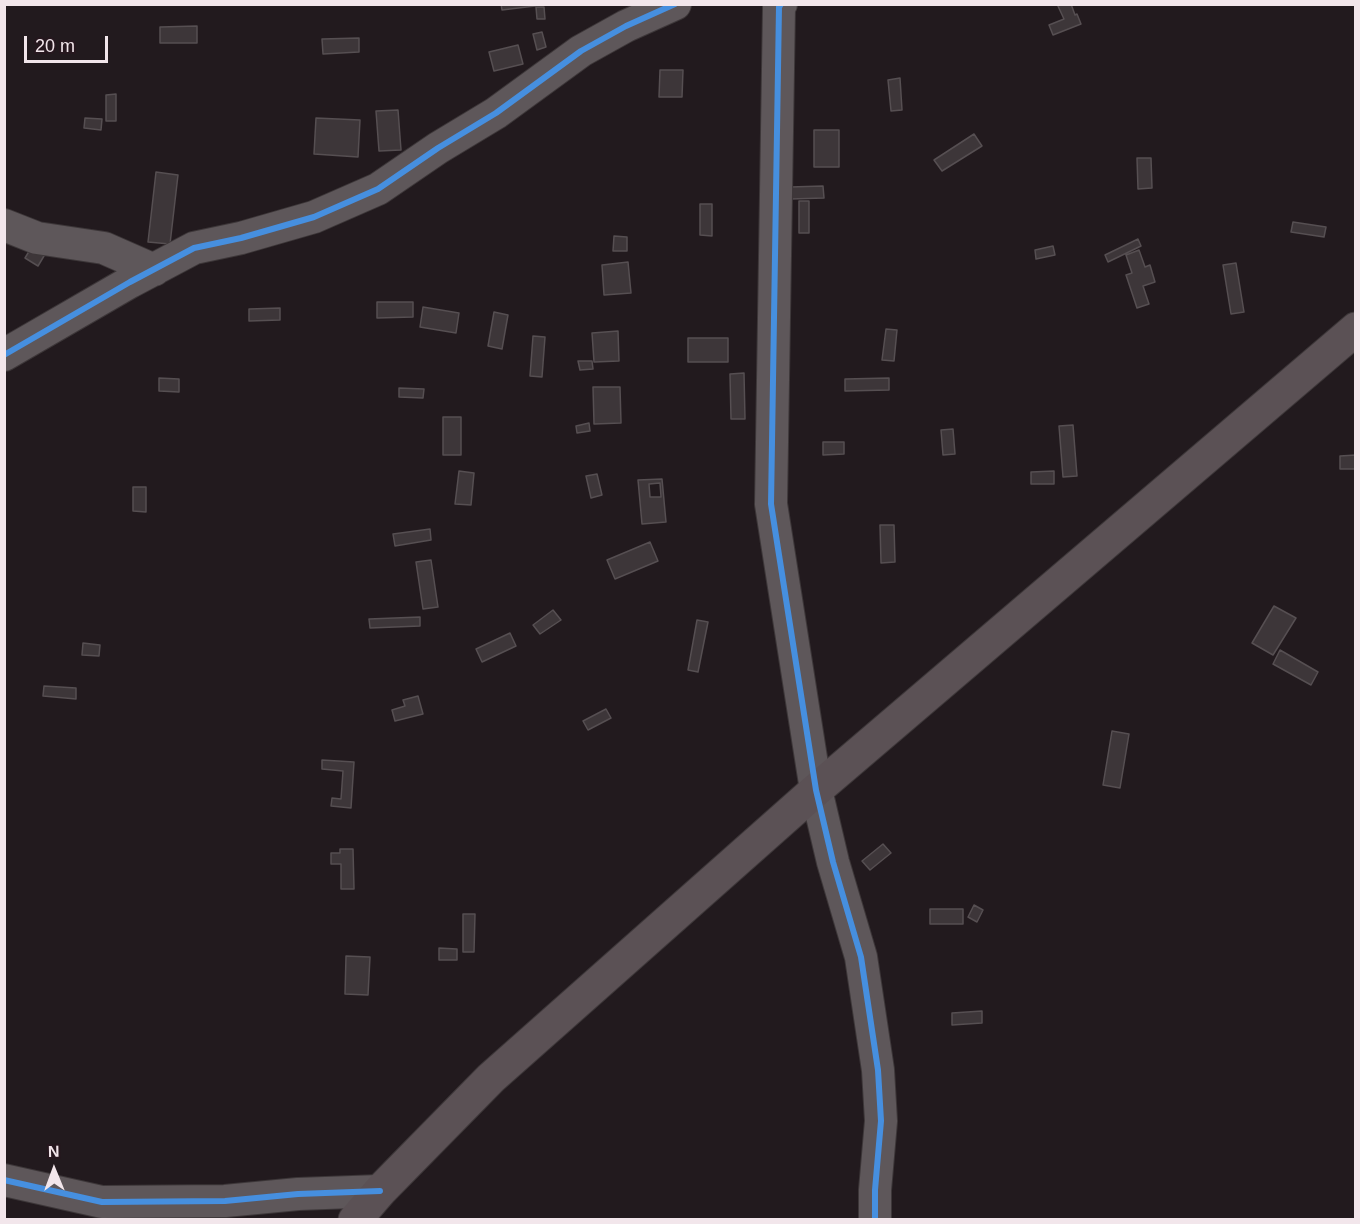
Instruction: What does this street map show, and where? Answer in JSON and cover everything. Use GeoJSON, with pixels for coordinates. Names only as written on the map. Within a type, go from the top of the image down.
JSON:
{"type":"FeatureCollection","features":[{"type":"Feature","properties":{"kind":"main road"},"geometry":{"type":"LineString","coordinates":[[354,1220],[490,1078],[816,790],[1356,328]]}},
{"type":"Feature","properties":{"kind":"street"},"geometry":{"type":"LineString","coordinates":[[4,355],[194,249],[314,217],[378,189],[496,112],[581,51],[626,26],[675,4]]}},
{"type":"Feature","properties":{"kind":"street"},"geometry":{"type":"LineString","coordinates":[[781,4],[779,7],[771,504],[816,790],[833,862],[861,957],[878,1070],[881,1121],[874,1190],[875,1220]]}},
{"type":"Feature","properties":{"kind":"street"},"geometry":{"type":"LineString","coordinates":[[4,225],[37,238],[104,248],[154,270]]}},
{"type":"Feature","properties":{"kind":"street"},"geometry":{"type":"LineString","coordinates":[[4,1180],[102,1202],[225,1201],[298,1194],[380,1191]]}},
{"type":"Feature","properties":{"kind":"building"},"geometry":{"type":"Polygon","coordinates":[[[501,4],[535,4],[535,6],[502,10],[501,4]]]}},
{"type":"Feature","properties":{"kind":"building"},"geometry":{"type":"Polygon","coordinates":[[[1057,4],[1071,4],[1081,24],[1053,35],[1049,25],[1064,19],[1057,4]]]}},
{"type":"Feature","properties":{"kind":"building"},"geometry":{"type":"Polygon","coordinates":[[[536,7],[544,7],[545,19],[537,19],[536,7]]]}},
{"type":"Feature","properties":{"kind":"building"},"geometry":{"type":"Polygon","coordinates":[[[197,26],[197,43],[160,43],[160,27],[197,26]]]}},
{"type":"Feature","properties":{"kind":"building"},"geometry":{"type":"Polygon","coordinates":[[[542,32],[546,47],[537,50],[533,34],[542,32]]]}},
{"type":"Feature","properties":{"kind":"building"},"geometry":{"type":"Polygon","coordinates":[[[359,38],[359,52],[323,54],[322,39],[359,38]]]}},
{"type":"Feature","properties":{"kind":"building"},"geometry":{"type":"Polygon","coordinates":[[[518,45],[523,64],[494,71],[489,52],[518,45]]]}},
{"type":"Feature","properties":{"kind":"building"},"geometry":{"type":"Polygon","coordinates":[[[660,70],[683,70],[682,97],[659,97],[660,70]]]}},
{"type":"Feature","properties":{"kind":"building"},"geometry":{"type":"Polygon","coordinates":[[[900,78],[902,110],[891,111],[888,80],[900,78]]]}},
{"type":"Feature","properties":{"kind":"building"},"geometry":{"type":"Polygon","coordinates":[[[116,94],[116,121],[106,121],[106,95],[116,94]]]}},
{"type":"Feature","properties":{"kind":"building"},"geometry":{"type":"Polygon","coordinates":[[[398,110],[401,150],[379,151],[376,111],[398,110]]]}},
{"type":"Feature","properties":{"kind":"building"},"geometry":{"type":"Polygon","coordinates":[[[85,118],[102,119],[101,130],[84,128],[85,118]]]}},
{"type":"Feature","properties":{"kind":"building"},"geometry":{"type":"Polygon","coordinates":[[[316,118],[360,120],[358,157],[314,154],[316,118]]]}},
{"type":"Feature","properties":{"kind":"building"},"geometry":{"type":"Polygon","coordinates":[[[814,130],[839,130],[839,167],[814,167],[814,130]]]}},
{"type":"Feature","properties":{"kind":"building"},"geometry":{"type":"Polygon","coordinates":[[[974,134],[982,146],[942,171],[934,160],[974,134]]]}},
{"type":"Feature","properties":{"kind":"building"},"geometry":{"type":"Polygon","coordinates":[[[1137,158],[1151,158],[1152,188],[1138,189],[1137,158]]]}},
{"type":"Feature","properties":{"kind":"building"},"geometry":{"type":"Polygon","coordinates":[[[156,172],[178,175],[170,244],[148,242],[156,172]]]}},
{"type":"Feature","properties":{"kind":"building"},"geometry":{"type":"Polygon","coordinates":[[[823,186],[824,198],[790,199],[790,187],[823,186]]]}},
{"type":"Feature","properties":{"kind":"building"},"geometry":{"type":"Polygon","coordinates":[[[799,201],[809,201],[809,233],[799,233],[799,201]]]}},
{"type":"Feature","properties":{"kind":"building"},"geometry":{"type":"Polygon","coordinates":[[[700,204],[712,204],[712,236],[700,235],[700,204]]]}},
{"type":"Feature","properties":{"kind":"building"},"geometry":{"type":"Polygon","coordinates":[[[1293,222],[1326,227],[1324,237],[1291,232],[1293,222]]]}},
{"type":"Feature","properties":{"kind":"building"},"geometry":{"type":"Polygon","coordinates":[[[614,236],[627,237],[627,251],[613,251],[614,236]]]}},
{"type":"Feature","properties":{"kind":"building"},"geometry":{"type":"Polygon","coordinates":[[[1138,239],[1141,246],[1108,262],[1105,255],[1138,239]]]}},
{"type":"Feature","properties":{"kind":"building"},"geometry":{"type":"Polygon","coordinates":[[[1053,246],[1055,255],[1036,259],[1035,250],[1053,246]]]}},
{"type":"Feature","properties":{"kind":"building"},"geometry":{"type":"Polygon","coordinates":[[[31,248],[44,256],[38,266],[25,258],[31,248]]]}},
{"type":"Feature","properties":{"kind":"building"},"geometry":{"type":"Polygon","coordinates":[[[1139,250],[1145,267],[1150,265],[1155,282],[1143,286],[1149,304],[1137,308],[1126,275],[1132,273],[1126,255],[1139,250]]]}},
{"type":"Feature","properties":{"kind":"building"},"geometry":{"type":"Polygon","coordinates":[[[628,262],[631,293],[604,295],[602,265],[628,262]]]}},
{"type":"Feature","properties":{"kind":"building"},"geometry":{"type":"Polygon","coordinates":[[[1236,263],[1244,312],[1231,314],[1223,265],[1236,263]]]}},
{"type":"Feature","properties":{"kind":"building"},"geometry":{"type":"Polygon","coordinates":[[[377,302],[413,302],[413,317],[377,318],[377,302]]]}},
{"type":"Feature","properties":{"kind":"building"},"geometry":{"type":"Polygon","coordinates":[[[423,307],[459,313],[456,333],[420,327],[423,307]]]}},
{"type":"Feature","properties":{"kind":"building"},"geometry":{"type":"Polygon","coordinates":[[[280,308],[280,320],[249,321],[249,309],[280,308]]]}},
{"type":"Feature","properties":{"kind":"building"},"geometry":{"type":"Polygon","coordinates":[[[494,312],[508,315],[502,349],[488,346],[494,312]]]}},
{"type":"Feature","properties":{"kind":"building"},"geometry":{"type":"Polygon","coordinates":[[[886,329],[897,330],[894,361],[882,360],[886,329]]]}},
{"type":"Feature","properties":{"kind":"building"},"geometry":{"type":"Polygon","coordinates":[[[618,331],[619,361],[594,362],[592,333],[618,331]]]}},
{"type":"Feature","properties":{"kind":"building"},"geometry":{"type":"Polygon","coordinates":[[[533,336],[545,337],[542,377],[530,376],[533,336]]]}},
{"type":"Feature","properties":{"kind":"building"},"geometry":{"type":"Polygon","coordinates":[[[688,338],[728,338],[728,362],[688,362],[688,338]]]}},
{"type":"Feature","properties":{"kind":"building"},"geometry":{"type":"Polygon","coordinates":[[[578,361],[592,361],[593,369],[580,370],[578,361]]]}},
{"type":"Feature","properties":{"kind":"building"},"geometry":{"type":"Polygon","coordinates":[[[744,373],[745,419],[731,419],[730,374],[744,373]]]}},
{"type":"Feature","properties":{"kind":"building"},"geometry":{"type":"Polygon","coordinates":[[[159,378],[179,379],[179,392],[159,391],[159,378]]]}},
{"type":"Feature","properties":{"kind":"building"},"geometry":{"type":"Polygon","coordinates":[[[889,378],[889,390],[845,391],[845,379],[889,378]]]}},
{"type":"Feature","properties":{"kind":"building"},"geometry":{"type":"Polygon","coordinates":[[[593,387],[620,387],[621,423],[594,424],[593,387]]]}},
{"type":"Feature","properties":{"kind":"building"},"geometry":{"type":"Polygon","coordinates":[[[399,388],[424,389],[423,398],[399,397],[399,388]]]}},
{"type":"Feature","properties":{"kind":"building"},"geometry":{"type":"Polygon","coordinates":[[[443,417],[461,417],[461,455],[443,455],[443,417]]]}},
{"type":"Feature","properties":{"kind":"building"},"geometry":{"type":"Polygon","coordinates":[[[589,423],[590,431],[577,433],[576,426],[589,423]]]}},
{"type":"Feature","properties":{"kind":"building"},"geometry":{"type":"Polygon","coordinates":[[[1073,425],[1077,476],[1063,477],[1059,426],[1073,425]]]}},
{"type":"Feature","properties":{"kind":"building"},"geometry":{"type":"Polygon","coordinates":[[[953,429],[955,454],[943,455],[941,430],[953,429]]]}},
{"type":"Feature","properties":{"kind":"building"},"geometry":{"type":"Polygon","coordinates":[[[823,442],[844,442],[844,454],[823,455],[823,442]]]}},
{"type":"Feature","properties":{"kind":"building"},"geometry":{"type":"Polygon","coordinates":[[[1356,455],[1356,469],[1340,469],[1340,456],[1356,455]]]}},
{"type":"Feature","properties":{"kind":"building"},"geometry":{"type":"Polygon","coordinates":[[[459,471],[474,473],[471,505],[455,504],[459,471]]]}},
{"type":"Feature","properties":{"kind":"building"},"geometry":{"type":"Polygon","coordinates":[[[1054,471],[1054,484],[1031,484],[1031,472],[1054,471]]]}},
{"type":"Feature","properties":{"kind":"building"},"geometry":{"type":"Polygon","coordinates":[[[597,474],[602,495],[591,498],[586,476],[597,474]]]}},
{"type":"Feature","properties":{"kind":"building"},"geometry":{"type":"Polygon","coordinates":[[[662,479],[666,522],[642,524],[638,480],[662,479]],[[660,483],[649,484],[650,497],[661,497],[660,483]]]}},
{"type":"Feature","properties":{"kind":"building"},"geometry":{"type":"Polygon","coordinates":[[[133,487],[146,487],[146,512],[133,511],[133,487]]]}},
{"type":"Feature","properties":{"kind":"building"},"geometry":{"type":"Polygon","coordinates":[[[880,525],[894,525],[895,562],[881,563],[880,525]]]}},
{"type":"Feature","properties":{"kind":"building"},"geometry":{"type":"Polygon","coordinates":[[[430,529],[431,540],[395,546],[393,534],[430,529]]]}},
{"type":"Feature","properties":{"kind":"building"},"geometry":{"type":"Polygon","coordinates":[[[650,542],[658,561],[615,579],[607,560],[650,542]]]}},
{"type":"Feature","properties":{"kind":"building"},"geometry":{"type":"Polygon","coordinates":[[[431,560],[438,607],[423,609],[416,562],[431,560]]]}},
{"type":"Feature","properties":{"kind":"building"},"geometry":{"type":"Polygon","coordinates":[[[1274,606],[1296,618],[1273,655],[1252,643],[1274,606]]]}},
{"type":"Feature","properties":{"kind":"building"},"geometry":{"type":"Polygon","coordinates":[[[553,610],[561,620],[540,634],[533,625],[553,610]]]}},
{"type":"Feature","properties":{"kind":"building"},"geometry":{"type":"Polygon","coordinates":[[[420,617],[420,626],[370,628],[369,619],[420,617]]]}},
{"type":"Feature","properties":{"kind":"building"},"geometry":{"type":"Polygon","coordinates":[[[697,620],[708,622],[698,672],[688,670],[697,620]]]}},
{"type":"Feature","properties":{"kind":"building"},"geometry":{"type":"Polygon","coordinates":[[[510,633],[516,646],[482,662],[476,649],[510,633]]]}},
{"type":"Feature","properties":{"kind":"building"},"geometry":{"type":"Polygon","coordinates":[[[83,643],[100,645],[99,656],[82,655],[83,643]]]}},
{"type":"Feature","properties":{"kind":"building"},"geometry":{"type":"Polygon","coordinates":[[[1280,650],[1318,672],[1311,685],[1273,664],[1280,650]]]}},
{"type":"Feature","properties":{"kind":"building"},"geometry":{"type":"Polygon","coordinates":[[[44,686],[76,688],[76,699],[43,696],[44,686]]]}},
{"type":"Feature","properties":{"kind":"building"},"geometry":{"type":"Polygon","coordinates":[[[418,696],[423,714],[395,721],[392,710],[405,706],[403,700],[418,696]]]}},
{"type":"Feature","properties":{"kind":"building"},"geometry":{"type":"Polygon","coordinates":[[[606,709],[611,718],[588,730],[583,721],[606,709]]]}},
{"type":"Feature","properties":{"kind":"building"},"geometry":{"type":"Polygon","coordinates":[[[1112,731],[1129,734],[1120,788],[1103,785],[1112,731]]]}},
{"type":"Feature","properties":{"kind":"building"},"geometry":{"type":"Polygon","coordinates":[[[322,760],[354,762],[351,808],[331,806],[332,798],[341,799],[343,771],[322,769],[322,760]]]}},
{"type":"Feature","properties":{"kind":"building"},"geometry":{"type":"Polygon","coordinates":[[[883,844],[891,853],[870,870],[862,861],[883,844]]]}},
{"type":"Feature","properties":{"kind":"building"},"geometry":{"type":"Polygon","coordinates":[[[340,849],[353,849],[354,889],[341,889],[341,864],[331,864],[331,853],[340,853],[340,849]]]}},
{"type":"Feature","properties":{"kind":"building"},"geometry":{"type":"Polygon","coordinates":[[[974,905],[983,910],[977,922],[968,917],[974,905]]]}},
{"type":"Feature","properties":{"kind":"building"},"geometry":{"type":"Polygon","coordinates":[[[930,909],[963,909],[963,924],[930,924],[930,909]]]}},
{"type":"Feature","properties":{"kind":"building"},"geometry":{"type":"Polygon","coordinates":[[[463,914],[475,914],[474,952],[463,952],[463,914]]]}},
{"type":"Feature","properties":{"kind":"building"},"geometry":{"type":"Polygon","coordinates":[[[439,948],[457,949],[457,960],[439,960],[439,948]]]}},
{"type":"Feature","properties":{"kind":"building"},"geometry":{"type":"Polygon","coordinates":[[[346,956],[370,957],[368,995],[345,994],[346,956]]]}},
{"type":"Feature","properties":{"kind":"building"},"geometry":{"type":"Polygon","coordinates":[[[982,1011],[982,1023],[952,1025],[952,1013],[982,1011]]]}},
{"type":"Feature","properties":{"kind":"cycle path"},"geometry":{"type":"LineString","coordinates":[[4,355],[194,248],[241,238],[314,217],[378,189],[438,148],[496,113],[581,51],[626,26],[675,4]]}},
{"type":"Feature","properties":{"kind":"cycle path"},"geometry":{"type":"LineString","coordinates":[[781,4],[779,7],[771,504],[816,790],[833,862],[861,957],[878,1070],[881,1121],[875,1190],[875,1220]]}},
{"type":"Feature","properties":{"kind":"cycle path"},"geometry":{"type":"LineString","coordinates":[[4,1180],[102,1202],[225,1201],[298,1194],[380,1191]]}}]}
